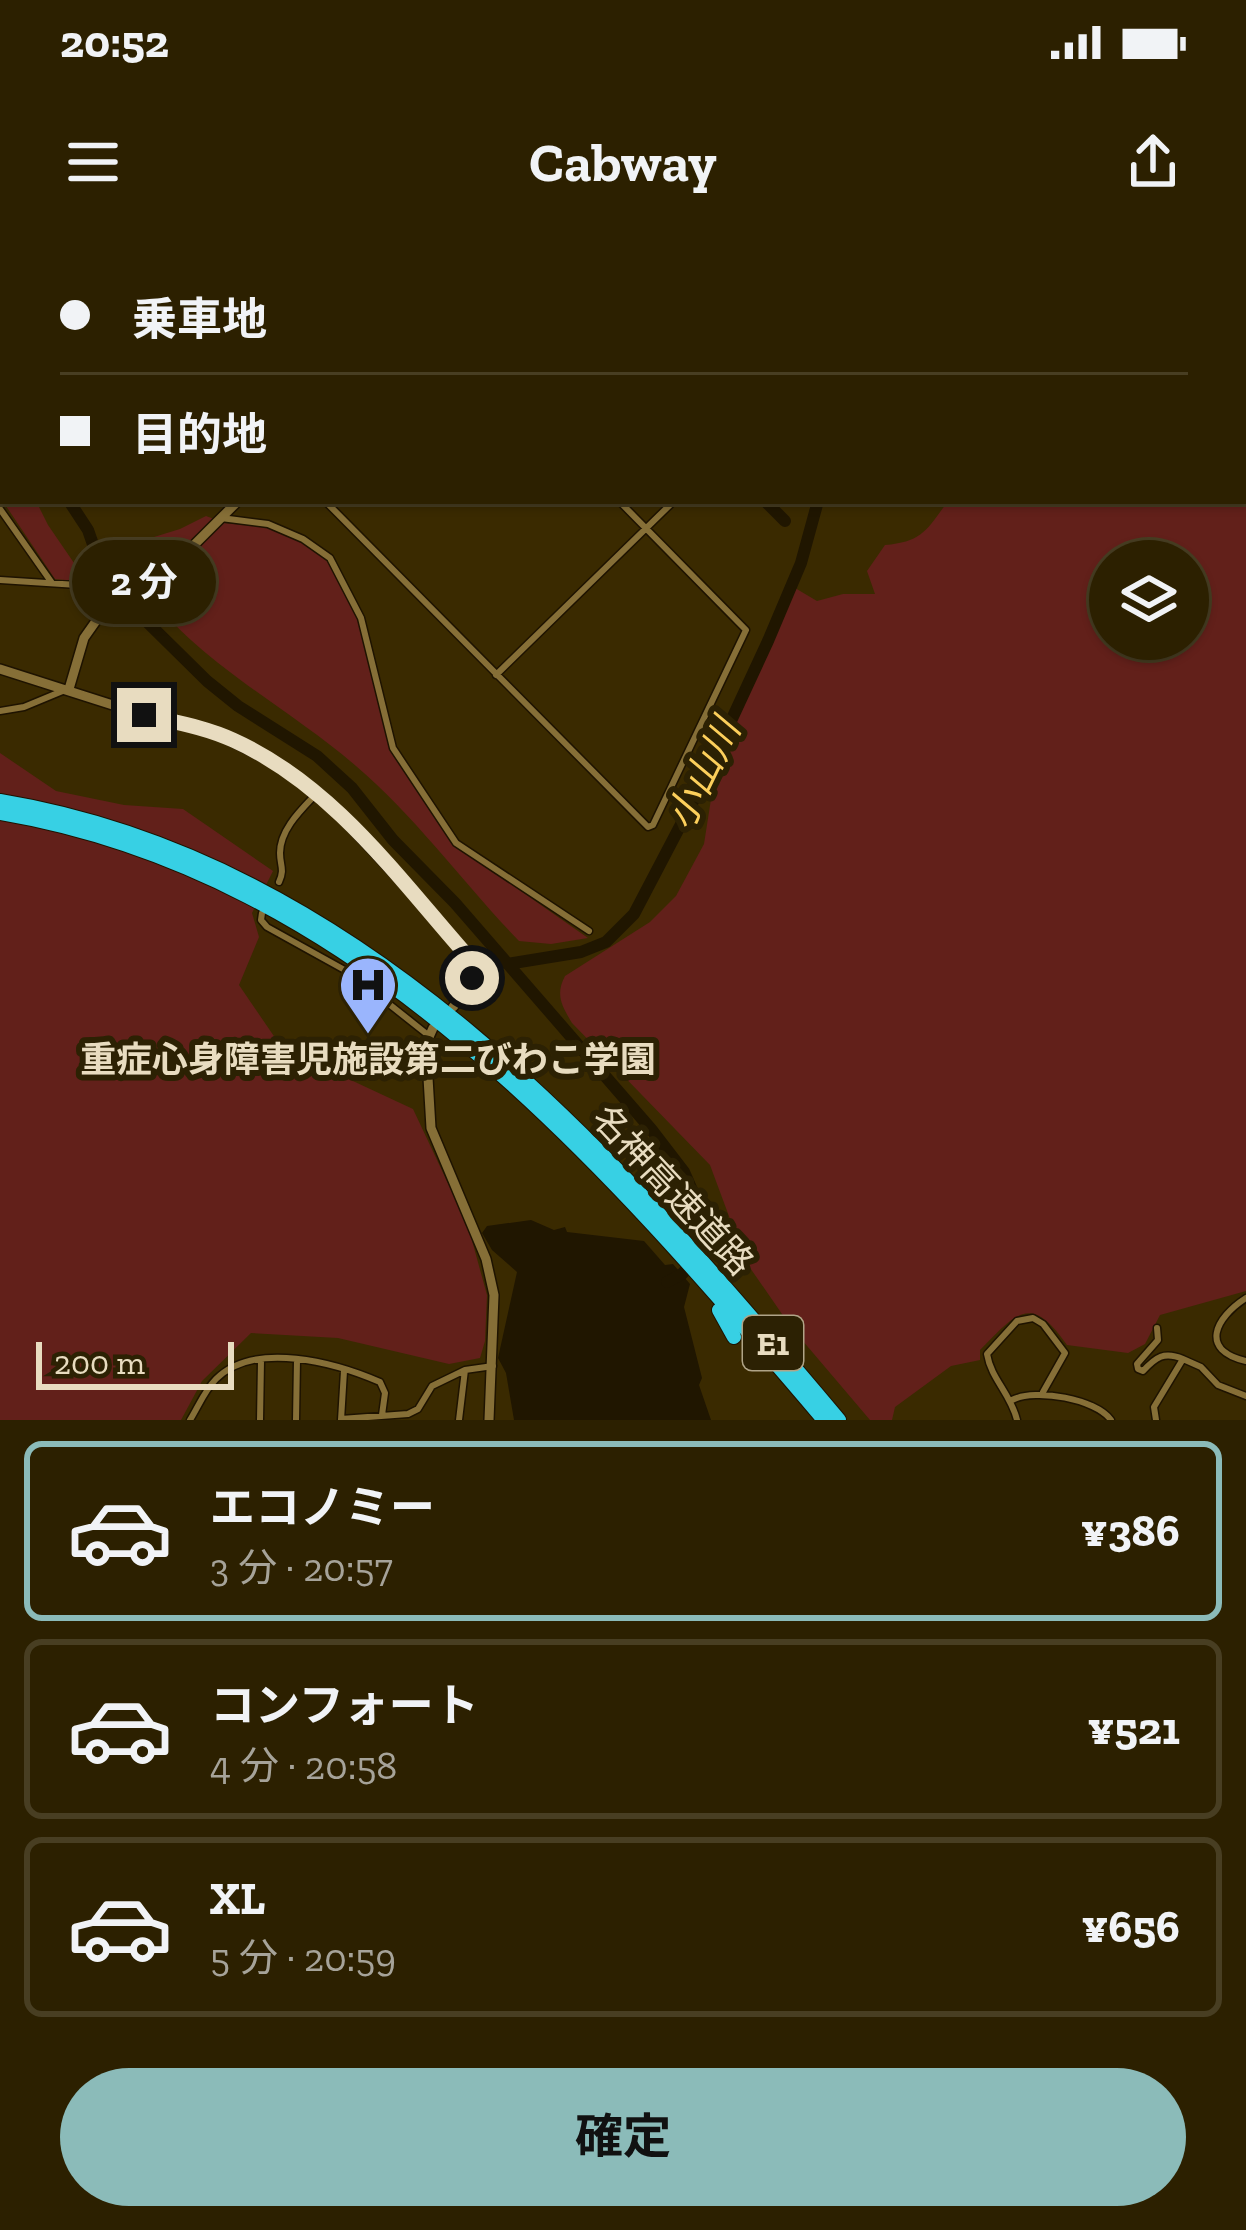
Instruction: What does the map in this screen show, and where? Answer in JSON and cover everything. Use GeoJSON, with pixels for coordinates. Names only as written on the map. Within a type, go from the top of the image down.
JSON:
{"type":"FeatureCollection","features":[{"type":"Feature","properties":{"kind":"highway","name":"名神高速道路"},"geometry":{"type":"LineString","coordinates":[[0,802],[78,819],[176,850],[268,892],[361,948],[518,1075],[702,1272],[824,1420]]}},
{"type":"Feature","properties":{"kind":"highway","name":"名神高速道路"},"geometry":{"type":"LineString","coordinates":[[0,813],[129,846],[213,879],[354,957],[510,1083],[685,1253]]}},
{"type":"Feature","properties":{"kind":"highway","name":"名神高速道路"},"geometry":{"type":"LineString","coordinates":[[702,1272],[751,1317],[839,1420]]}},
{"type":"Feature","properties":{"kind":"highway"},"geometry":{"type":"LineString","coordinates":[[702,1272],[734,1337]]}},
{"type":"Feature","properties":{"kind":"highway"},"geometry":{"type":"LineString","coordinates":[[751,1317],[852,1420]]}},
{"type":"Feature","properties":{"kind":"street"},"geometry":{"type":"LineString","coordinates":[[69,689],[84,638],[112,607],[192,547],[235,504]]}},
{"type":"Feature","properties":{"kind":"street"},"geometry":{"type":"LineString","coordinates":[[328,504],[644,825],[653,825],[746,631],[622,504]]}},
{"type":"Feature","properties":{"kind":"street"},"geometry":{"type":"LineString","coordinates":[[496,675],[671,504]]}},
{"type":"Feature","properties":{"kind":"street"},"geometry":{"type":"LineString","coordinates":[[0,509],[54,586]]}},
{"type":"Feature","properties":{"kind":"street"},"geometry":{"type":"LineString","coordinates":[[220,518],[268,524],[303,538],[330,558],[361,617],[393,748],[457,843],[589,932]]}},
{"type":"Feature","properties":{"kind":"street"},"geometry":{"type":"LineString","coordinates":[[0,580],[93,586],[112,607]]}},
{"type":"Feature","properties":{"kind":"street"},"geometry":{"type":"LineString","coordinates":[[0,669],[237,741],[317,793],[469,958],[470,986],[453,1007]]}},
{"type":"Feature","properties":{"kind":"street"},"geometry":{"type":"LineString","coordinates":[[0,711],[69,689]]}},
{"type":"Feature","properties":{"kind":"street"},"geometry":{"type":"LineString","coordinates":[[279,882],[286,833],[317,793]]}},
{"type":"Feature","properties":{"kind":"street"},"geometry":{"type":"LineString","coordinates":[[262,913],[267,927],[350,973],[430,1032],[434,1138],[487,1258],[492,1281],[489,1420]]}},
{"type":"Feature","properties":{"kind":"street"},"geometry":{"type":"LineString","coordinates":[[1246,1298],[1220,1319],[1217,1328],[1218,1347],[1246,1361]]}},
{"type":"Feature","properties":{"kind":"street"},"geometry":{"type":"LineString","coordinates":[[1017,1420],[1012,1400],[988,1366],[987,1354],[1017,1321],[1033,1318],[1043,1324],[1065,1353],[1042,1392]]}},
{"type":"Feature","properties":{"kind":"street"},"geometry":{"type":"LineString","coordinates":[[1157,1328],[1158,1340],[1137,1364],[1138,1370],[1171,1354],[1202,1367],[1218,1385],[1246,1396]]}},
{"type":"Feature","properties":{"kind":"street"},"geometry":{"type":"LineString","coordinates":[[1156,1420],[1154,1408],[1183,1359]]}},
{"type":"Feature","properties":{"kind":"street"},"geometry":{"type":"LineString","coordinates":[[296,1420],[297,1360]]}},
{"type":"Feature","properties":{"kind":"street"},"geometry":{"type":"LineString","coordinates":[[190,1420],[215,1379],[243,1362],[297,1360],[380,1382],[385,1393],[382,1415]]}},
{"type":"Feature","properties":{"kind":"street"},"geometry":{"type":"LineString","coordinates":[[260,1361],[260,1420]]}},
{"type":"Feature","properties":{"kind":"street"},"geometry":{"type":"LineString","coordinates":[[344,1371],[341,1419],[408,1414],[418,1408],[432,1386],[465,1370],[493,1366]]}},
{"type":"Feature","properties":{"kind":"street"},"geometry":{"type":"LineString","coordinates":[[459,1420],[465,1370]]}},
{"type":"Feature","properties":{"kind":"street"},"geometry":{"type":"LineString","coordinates":[[1012,1400],[1042,1392],[1103,1412],[1111,1420]]}},
{"type":"Feature","properties":{"kind":"shaded area"},"geometry":{"type":"Polygon","coordinates":[[[5,504],[38,504],[87,582],[55,579],[5,504]]]}},
{"type":"Feature","properties":{"kind":"shaded area"},"geometry":{"type":"Polygon","coordinates":[[[946,504],[1246,504],[1246,1291],[1160,1315],[1145,1344],[1128,1353],[1067,1345],[1043,1318],[1024,1314],[980,1350],[980,1360],[951,1366],[895,1407],[892,1420],[870,1420],[791,1327],[746,1262],[710,1165],[572,1023],[560,989],[565,976],[650,922],[676,896],[704,844],[717,761],[795,588],[817,601],[843,594],[875,594],[867,571],[885,545],[922,533],[946,504]]]}},
{"type":"Feature","properties":{"kind":"shaded area"},"geometry":{"type":"Polygon","coordinates":[[[206,516],[214,519],[141,581],[137,582],[115,549],[180,529],[206,516]]]}},
{"type":"Feature","properties":{"kind":"shaded area"},"geometry":{"type":"Polygon","coordinates":[[[223,523],[268,527],[326,559],[358,618],[391,751],[455,845],[588,938],[551,944],[519,941],[378,786],[217,662],[166,616],[144,589],[223,523]]]}},
{"type":"Feature","properties":{"kind":"shaded area"},"geometry":{"type":"Polygon","coordinates":[[[0,753],[56,791],[124,805],[183,809],[273,871],[252,913],[259,937],[239,985],[282,1048],[413,1109],[468,1226],[487,1295],[480,1358],[449,1364],[338,1338],[251,1333],[202,1381],[181,1420],[0,1420],[0,753]]]}},
{"type":"Feature","properties":{"kind":"shaded area"},"geometry":{"type":"Polygon","coordinates":[[[531,1220],[554,1230],[565,1227],[567,1232],[644,1241],[665,1265],[673,1264],[690,1284],[684,1307],[711,1420],[514,1420],[506,1373],[498,1358],[517,1272],[492,1250],[482,1233],[487,1226],[531,1220]]]}},
{"type":"Feature","properties":{"kind":"waterway"},"geometry":{"type":"LineString","coordinates":[[71,504],[97,556],[137,612],[207,681],[317,756],[352,788],[684,1172],[706,1238],[703,1252],[667,1282]]}},
{"type":"Feature","properties":{"kind":"waterway"},"geometry":{"type":"LineString","coordinates":[[768,504],[785,521]]}},
{"type":"Feature","properties":{"kind":"waterway","name":"小山川"},"geometry":{"type":"LineString","coordinates":[[507,964],[581,952],[606,942],[634,914],[699,790],[768,641],[801,563],[817,504]]}},
{"type":"Feature","properties":{"kind":"place","name":"重症心身障害児施設第二びわこ学園"},"geometry":{"type":"Point","coordinates":[368,1036]}},
{"type":"Feature","properties":{"kind":"route"},"geometry":{"type":"LineString","coordinates":[[144,715],[237,741],[317,793],[469,958],[472,978]]}}]}
